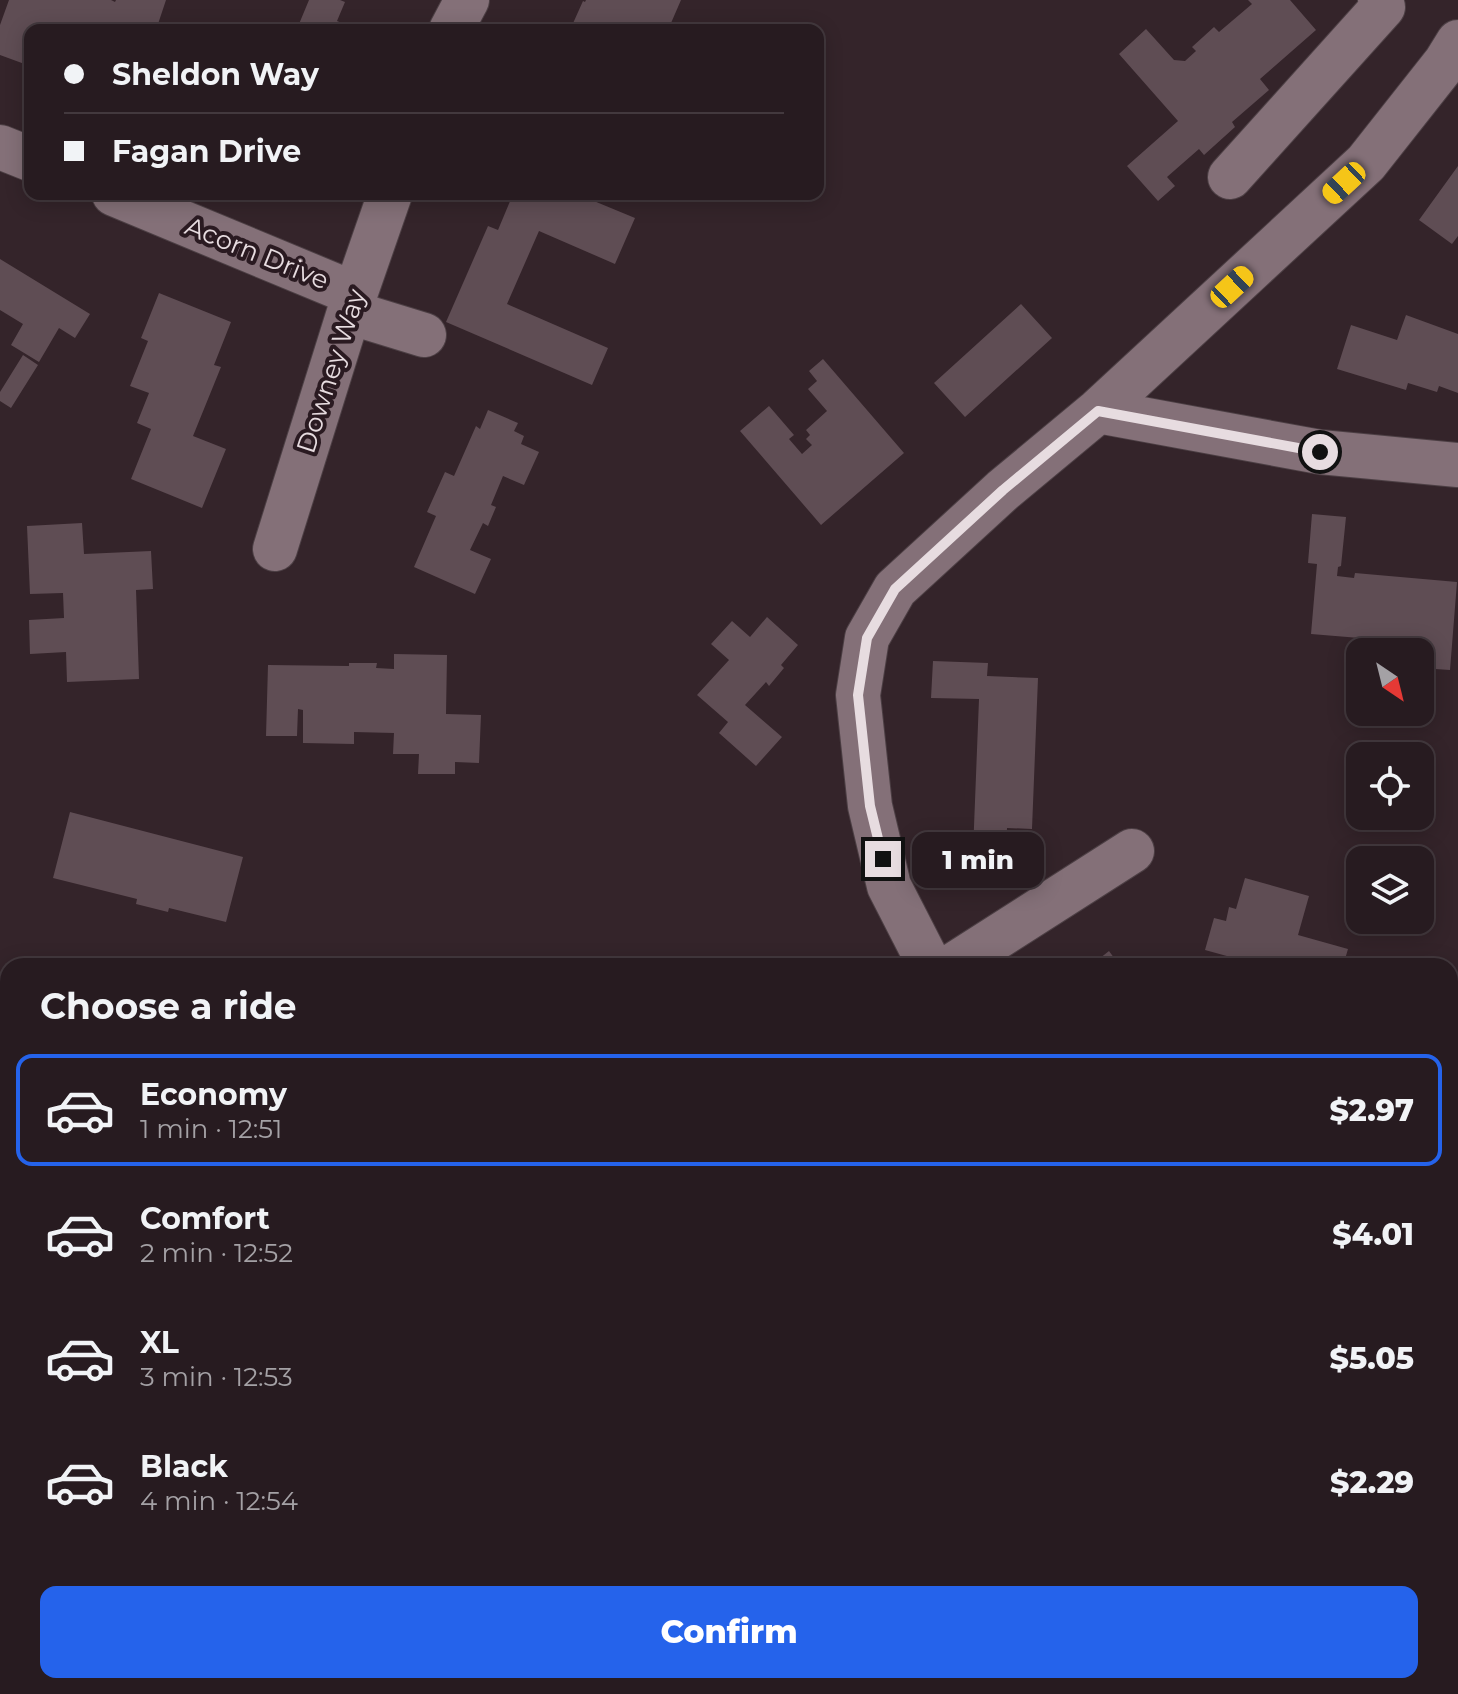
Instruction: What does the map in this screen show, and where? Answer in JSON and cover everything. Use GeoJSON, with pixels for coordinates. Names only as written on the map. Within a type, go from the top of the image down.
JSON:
{"type":"FeatureCollection","features":[{"type":"Feature","properties":{"kind":"street"},"geometry":{"type":"LineString","coordinates":[[454,24],[467,0]]}},
{"type":"Feature","properties":{"kind":"street"},"geometry":{"type":"LineString","coordinates":[[1230,177],[1383,7],[1380,0]]}},
{"type":"Feature","properties":{"kind":"street"},"geometry":{"type":"LineString","coordinates":[[926,958],[889,886],[870,806],[858,695],[867,638],[895,589],[1003,490],[1098,411],[1366,163],[1458,42]]}},
{"type":"Feature","properties":{"kind":"street"},"geometry":{"type":"LineString","coordinates":[[0,147],[24,157]]}},
{"type":"Feature","properties":{"kind":"street","name":"Acorn Drive"},"geometry":{"type":"LineString","coordinates":[[127,200],[424,335]]}},
{"type":"Feature","properties":{"kind":"street","name":"Downey Way"},"geometry":{"type":"LineString","coordinates":[[275,549],[352,303],[388,200]]}},
{"type":"Feature","properties":{"kind":"street"},"geometry":{"type":"LineString","coordinates":[[1098,411],[1320,452],[1458,465]]}},
{"type":"Feature","properties":{"kind":"street"},"geometry":{"type":"LineString","coordinates":[[965,958],[1132,851]]}},
{"type":"Feature","properties":{"kind":"building"},"geometry":{"type":"Polygon","coordinates":[[[9,0],[166,0],[158,24],[24,24],[24,64],[0,55],[0,25],[9,0]]]}},
{"type":"Feature","properties":{"kind":"building"},"geometry":{"type":"Polygon","coordinates":[[[309,0],[345,2],[337,21],[344,24],[299,24],[309,0]]]}},
{"type":"Feature","properties":{"kind":"building"},"geometry":{"type":"Polygon","coordinates":[[[681,0],[671,24],[573,24],[585,2],[681,0]]]}},
{"type":"Feature","properties":{"kind":"building"},"geometry":{"type":"Polygon","coordinates":[[[1248,0],[1290,0],[1316,30],[1260,79],[1269,90],[1232,122],[1235,127],[1204,155],[1199,149],[1167,177],[1175,186],[1158,201],[1127,166],[1178,121],[1119,54],[1146,29],[1174,60],[1185,61],[1196,51],[1192,47],[1214,27],[1219,32],[1252,4],[1248,0]]]}},
{"type":"Feature","properties":{"kind":"building"},"geometry":{"type":"Polygon","coordinates":[[[1458,166],[1458,236],[1452,244],[1419,220],[1458,166]]]}},
{"type":"Feature","properties":{"kind":"building"},"geometry":{"type":"Polygon","coordinates":[[[510,200],[592,200],[635,218],[615,264],[539,231],[507,304],[608,348],[592,385],[446,322],[488,226],[498,230],[510,200]]]}},
{"type":"Feature","properties":{"kind":"building"},"geometry":{"type":"Polygon","coordinates":[[[0,259],[90,314],[75,338],[59,328],[39,362],[11,345],[23,324],[0,310],[0,259]]]}},
{"type":"Feature","properties":{"kind":"building"},"geometry":{"type":"Polygon","coordinates":[[[159,293],[231,322],[214,365],[221,367],[193,436],[226,449],[202,508],[131,479],[151,429],[137,423],[149,393],[130,386],[148,341],[141,338],[159,293]]]}},
{"type":"Feature","properties":{"kind":"building"},"geometry":{"type":"Polygon","coordinates":[[[1021,304],[1052,338],[965,417],[934,383],[1021,304]]]}},
{"type":"Feature","properties":{"kind":"building"},"geometry":{"type":"Polygon","coordinates":[[[1406,315],[1458,334],[1458,393],[1439,386],[1437,392],[1408,383],[1406,390],[1337,369],[1351,325],[1397,340],[1406,315]]]}},
{"type":"Feature","properties":{"kind":"building"},"geometry":{"type":"Polygon","coordinates":[[[23,355],[38,365],[11,408],[0,401],[0,392],[23,355]]]}},
{"type":"Feature","properties":{"kind":"building"},"geometry":{"type":"Polygon","coordinates":[[[823,359],[904,453],[821,525],[740,431],[769,406],[794,435],[789,439],[802,454],[812,445],[806,439],[810,435],[806,430],[827,411],[808,389],[817,381],[809,371],[823,359]]]}},
{"type":"Feature","properties":{"kind":"building"},"geometry":{"type":"Polygon","coordinates":[[[488,410],[518,423],[514,431],[524,436],[521,444],[539,452],[524,485],[503,476],[491,505],[496,507],[488,526],[483,523],[470,550],[491,559],[475,594],[414,567],[436,516],[427,512],[445,472],[454,476],[476,426],[480,429],[488,410]]]}},
{"type":"Feature","properties":{"kind":"building"},"geometry":{"type":"Polygon","coordinates":[[[1312,514],[1346,517],[1341,566],[1338,567],[1337,576],[1354,578],[1355,573],[1457,582],[1450,670],[1434,669],[1434,638],[1359,638],[1311,634],[1317,564],[1308,563],[1312,514]]]}},
{"type":"Feature","properties":{"kind":"building"},"geometry":{"type":"Polygon","coordinates":[[[82,523],[84,554],[151,551],[153,589],[136,590],[139,679],[67,682],[66,652],[30,654],[29,620],[64,618],[63,593],[30,594],[27,526],[82,523]]]}},
{"type":"Feature","properties":{"kind":"building"},"geometry":{"type":"Polygon","coordinates":[[[767,617],[798,645],[769,686],[766,682],[745,705],[782,737],[756,766],[719,733],[728,722],[697,695],[729,660],[711,644],[732,621],[750,637],[767,617]]]}},
{"type":"Feature","properties":{"kind":"building"},"geometry":{"type":"Polygon","coordinates":[[[394,654],[447,655],[446,714],[481,715],[479,763],[455,762],[455,774],[418,774],[419,754],[393,754],[394,733],[354,732],[354,744],[303,743],[303,710],[298,709],[297,736],[266,736],[268,665],[349,666],[349,663],[377,663],[376,668],[394,669],[394,654]]]}},
{"type":"Feature","properties":{"kind":"building"},"geometry":{"type":"Polygon","coordinates":[[[933,661],[988,663],[987,676],[1038,678],[1032,829],[1007,828],[1006,854],[973,852],[979,699],[931,698],[933,661]]]}},
{"type":"Feature","properties":{"kind":"building"},"geometry":{"type":"Polygon","coordinates":[[[70,812],[243,857],[226,922],[169,908],[168,912],[136,904],[137,899],[53,878],[70,812]]]}},
{"type":"Feature","properties":{"kind":"building"},"geometry":{"type":"Polygon","coordinates":[[[1245,878],[1309,896],[1298,935],[1348,949],[1345,958],[1234,958],[1205,950],[1214,918],[1226,921],[1229,907],[1236,909],[1245,878]]]}},
{"type":"Feature","properties":{"kind":"building"},"geometry":{"type":"Polygon","coordinates":[[[1109,951],[1114,958],[1100,958],[1109,951]]]}},
{"type":"Feature","properties":{"kind":"route"},"geometry":{"type":"LineString","coordinates":[[883,859],[870,806],[858,695],[867,638],[895,589],[1003,490],[1098,411],[1320,452]]}}]}
